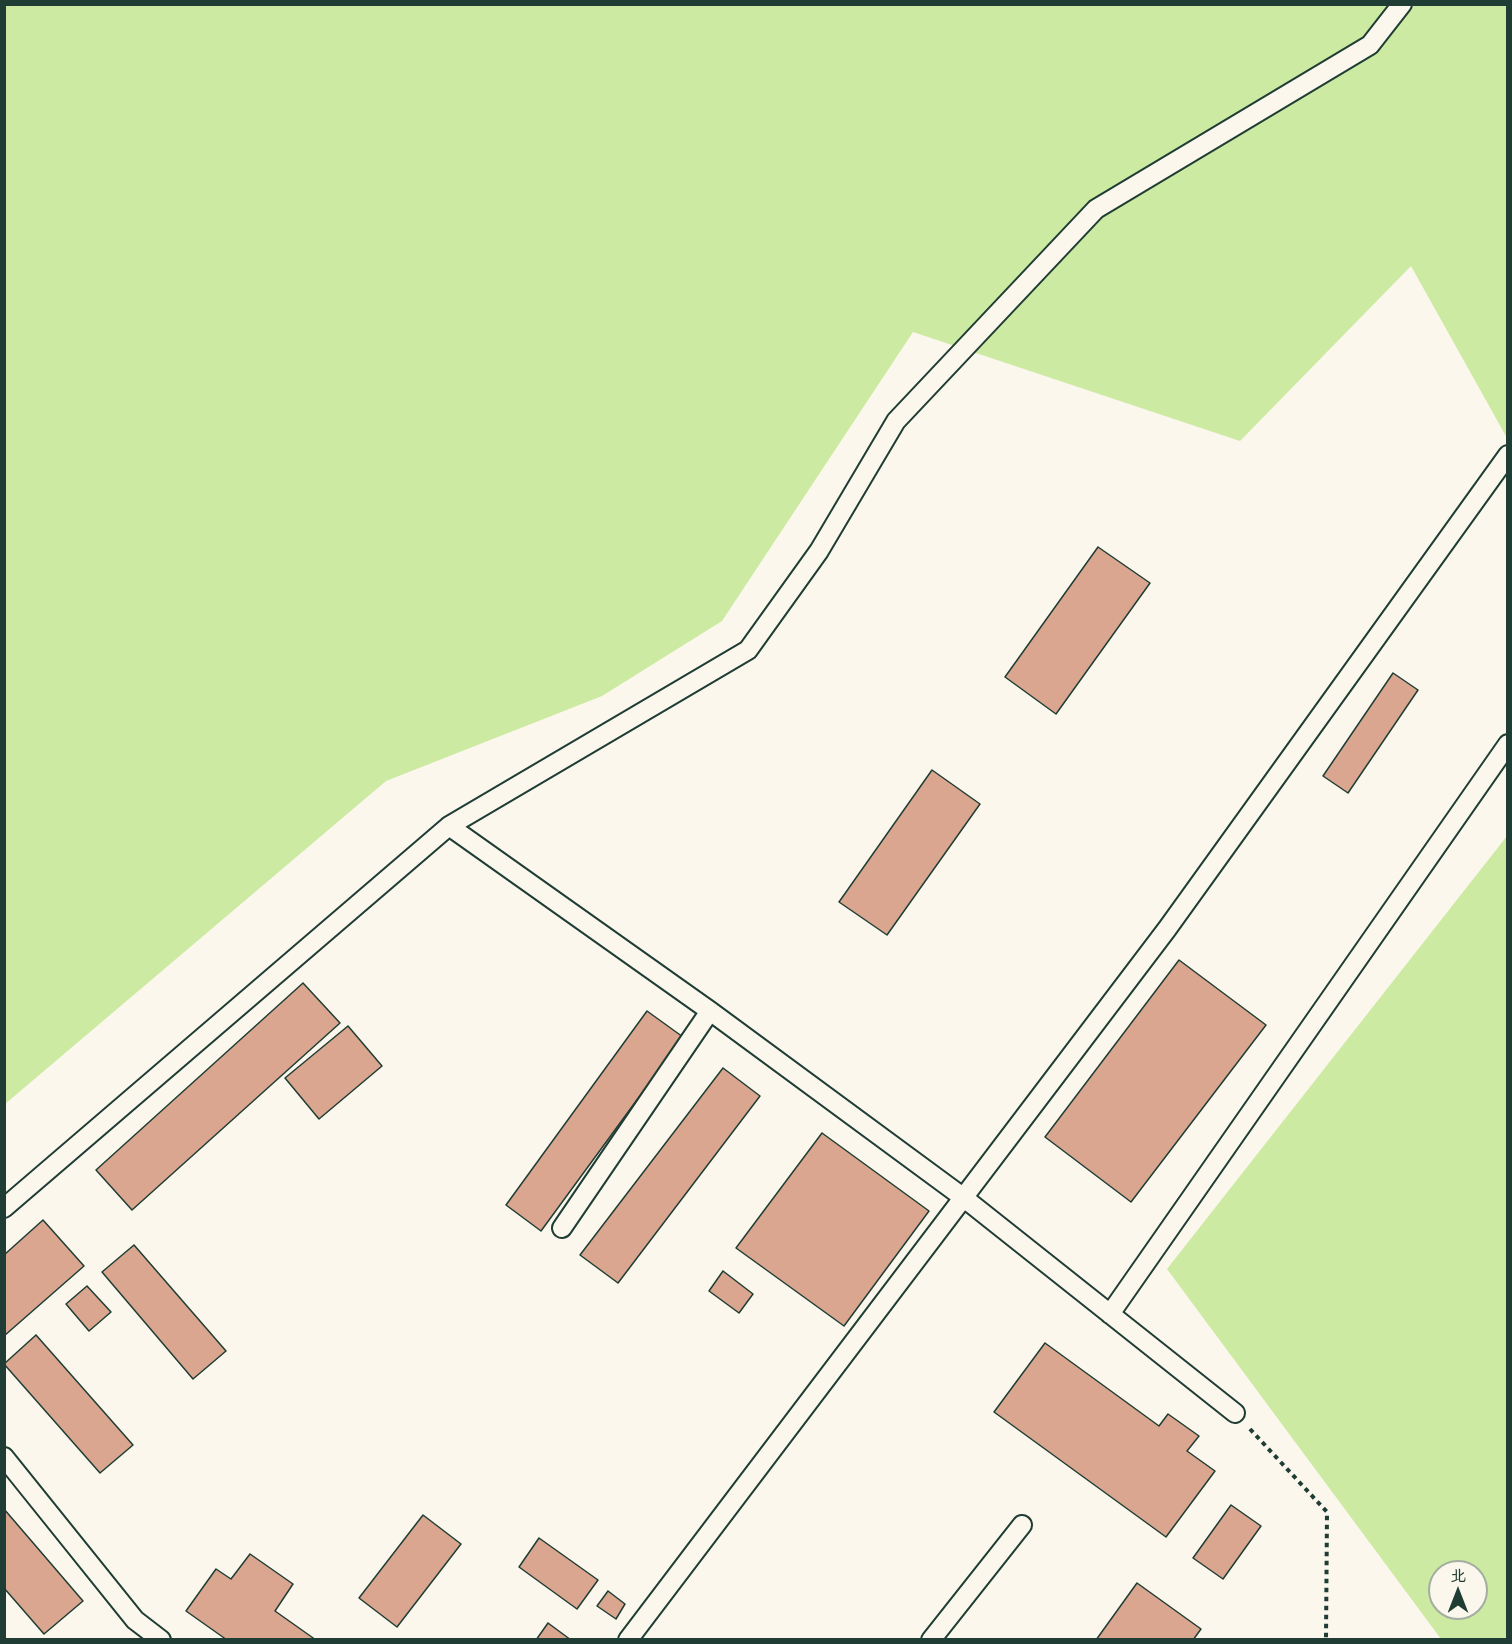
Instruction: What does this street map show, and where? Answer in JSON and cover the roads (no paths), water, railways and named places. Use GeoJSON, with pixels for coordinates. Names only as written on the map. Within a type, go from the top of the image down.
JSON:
{"type":"FeatureCollection","features":[{"type":"Feature","properties":{"kind":"lane"},"geometry":{"type":"LineString","coordinates":[[4,1208],[449,826],[748,650],[819,551],[896,421],[1096,209],[1370,45],[1402,4]]}},
{"type":"Feature","properties":{"kind":"lane"},"geometry":{"type":"LineString","coordinates":[[628,1640],[1174,919],[1508,455]]}},
{"type":"Feature","properties":{"kind":"lane"},"geometry":{"type":"LineString","coordinates":[[1110,1314],[1508,744]]}},
{"type":"Feature","properties":{"kind":"lane"},"geometry":{"type":"LineString","coordinates":[[449,826],[710,1011],[964,1198],[1235,1413]]}},
{"type":"Feature","properties":{"kind":"lane"},"geometry":{"type":"LineString","coordinates":[[562,1228],[710,1011]]}},
{"type":"Feature","properties":{"kind":"lane"},"geometry":{"type":"LineString","coordinates":[[4,1457],[135,1620],[161,1640]]}},
{"type":"Feature","properties":{"kind":"lane"},"geometry":{"type":"LineString","coordinates":[[931,1640],[1022,1525]]}}]}
